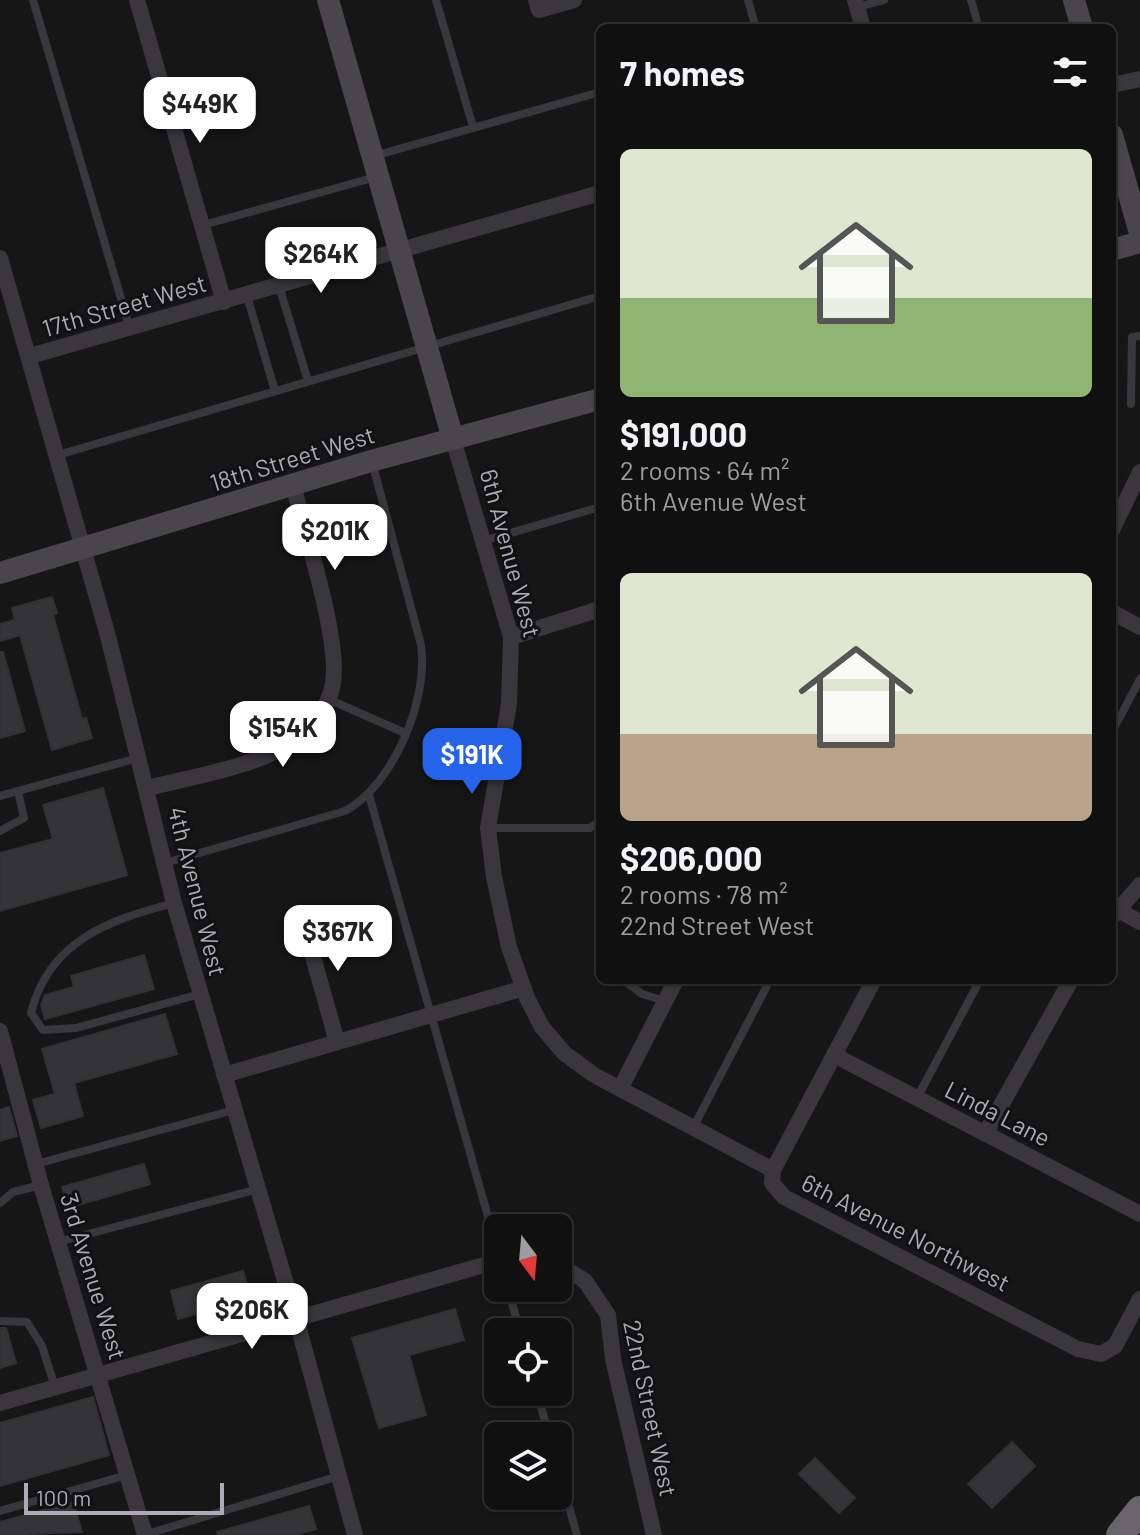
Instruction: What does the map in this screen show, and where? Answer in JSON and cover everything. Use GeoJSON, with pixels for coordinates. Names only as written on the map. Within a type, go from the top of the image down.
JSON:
{"type":"FeatureCollection","features":[{"type":"Feature","properties":{"kind":"highway"},"geometry":{"type":"LineString","coordinates":[[1120,1535],[1140,1510]]}},
{"type":"Feature","properties":{"kind":"street"},"geometry":{"type":"LineString","coordinates":[[137,0],[224,302]]}},
{"type":"Feature","properties":{"kind":"street","name":"6th Avenue West"},"geometry":{"type":"LineString","coordinates":[[328,0],[511,637],[509,704],[488,828],[494,877],[509,947],[542,1027],[564,1053],[620,1089]]}},
{"type":"Feature","properties":{"kind":"street"},"geometry":{"type":"LineString","coordinates":[[537,5],[574,0]]}},
{"type":"Feature","properties":{"kind":"street"},"geometry":{"type":"LineString","coordinates":[[1074,0],[1081,24]]}},
{"type":"Feature","properties":{"kind":"street"},"geometry":{"type":"LineString","coordinates":[[856,4],[862,24]]}},
{"type":"Feature","properties":{"kind":"street"},"geometry":{"type":"LineString","coordinates":[[1116,84],[1140,79]]}},
{"type":"Feature","properties":{"kind":"street"},"geometry":{"type":"LineString","coordinates":[[1116,149],[1140,233]]}},
{"type":"Feature","properties":{"kind":"street","name":"17th Street West"},"geometry":{"type":"LineString","coordinates":[[30,356],[596,194]]}},
{"type":"Feature","properties":{"kind":"street"},"geometry":{"type":"LineString","coordinates":[[1116,249],[1140,242]]}},
{"type":"Feature","properties":{"kind":"street","name":"4th Avenue West"},"geometry":{"type":"LineString","coordinates":[[0,258],[84,548],[148,788],[174,903],[296,1318],[354,1535]]}},
{"type":"Feature","properties":{"kind":"street","name":"18th Street West"},"geometry":{"type":"LineString","coordinates":[[0,573],[371,461],[596,400]]}},
{"type":"Feature","properties":{"kind":"street"},"geometry":{"type":"LineString","coordinates":[[1116,522],[1140,472]]}},
{"type":"Feature","properties":{"kind":"street"},"geometry":{"type":"LineString","coordinates":[[148,788],[247,763],[295,742],[320,716],[333,683],[332,645],[293,485]]}},
{"type":"Feature","properties":{"kind":"street"},"geometry":{"type":"LineString","coordinates":[[511,637],[596,610]]}},
{"type":"Feature","properties":{"kind":"street"},"geometry":{"type":"LineString","coordinates":[[1116,614],[1140,627]]}},
{"type":"Feature","properties":{"kind":"street"},"geometry":{"type":"LineString","coordinates":[[1116,913],[1140,885]]}},
{"type":"Feature","properties":{"kind":"street"},"geometry":{"type":"LineString","coordinates":[[301,914],[337,1042]]}},
{"type":"Feature","properties":{"kind":"street"},"geometry":{"type":"LineString","coordinates":[[1116,914],[1140,922]]}},
{"type":"Feature","properties":{"kind":"street"},"geometry":{"type":"LineString","coordinates":[[620,1089],[674,984]]}},
{"type":"Feature","properties":{"kind":"street"},"geometry":{"type":"LineString","coordinates":[[773,1170],[872,984]]}},
{"type":"Feature","properties":{"kind":"street"},"geometry":{"type":"LineString","coordinates":[[985,1134],[1069,984]]}},
{"type":"Feature","properties":{"kind":"street"},"geometry":{"type":"LineString","coordinates":[[224,1075],[524,988]]}},
{"type":"Feature","properties":{"kind":"street","name":"3rd Avenue West"},"geometry":{"type":"LineString","coordinates":[[0,1031],[41,1185],[145,1535]]}},
{"type":"Feature","properties":{"kind":"street","name":"Linda Lane"},"geometry":{"type":"LineString","coordinates":[[834,1055],[1140,1214]]}},
{"type":"Feature","properties":{"kind":"street","name":"6th Avenue Northwest"},"geometry":{"type":"LineString","coordinates":[[620,1089],[773,1170],[772,1183],[784,1197],[1078,1349],[1101,1354],[1115,1346],[1140,1299]]}},
{"type":"Feature","properties":{"kind":"street"},"geometry":{"type":"LineString","coordinates":[[0,1403],[484,1265]]}},
{"type":"Feature","properties":{"kind":"street","name":"22nd Street West"},"geometry":{"type":"LineString","coordinates":[[572,1273],[585,1281],[608,1315],[613,1359],[654,1535]]}},
{"type":"Feature","properties":{"kind":"lane"},"geometry":{"type":"LineString","coordinates":[[33,0],[130,329]]}},
{"type":"Feature","properties":{"kind":"lane"},"geometry":{"type":"LineString","coordinates":[[436,0],[473,127]]}},
{"type":"Feature","properties":{"kind":"lane"},"geometry":{"type":"LineString","coordinates":[[748,0],[755,24]]}},
{"type":"Feature","properties":{"kind":"lane"},"geometry":{"type":"LineString","coordinates":[[856,4],[884,0]]}},
{"type":"Feature","properties":{"kind":"lane"},"geometry":{"type":"LineString","coordinates":[[971,0],[978,24]]}},
{"type":"Feature","properties":{"kind":"lane"},"geometry":{"type":"LineString","coordinates":[[203,225],[376,166],[473,127],[596,93]]}},
{"type":"Feature","properties":{"kind":"lane"},"geometry":{"type":"LineString","coordinates":[[279,286],[308,381]]}},
{"type":"Feature","properties":{"kind":"lane"},"geometry":{"type":"LineString","coordinates":[[247,296],[275,391]]}},
{"type":"Feature","properties":{"kind":"lane"},"geometry":{"type":"LineString","coordinates":[[58,455],[596,297]]}},
{"type":"Feature","properties":{"kind":"lane"},"geometry":{"type":"LineString","coordinates":[[1131,404],[1132,337],[1140,336]]}},
{"type":"Feature","properties":{"kind":"lane"},"geometry":{"type":"LineString","coordinates":[[164,863],[345,811],[369,795],[390,767],[425,672],[421,645],[371,461]]}},
{"type":"Feature","properties":{"kind":"lane"},"geometry":{"type":"LineString","coordinates":[[482,541],[596,508]]}},
{"type":"Feature","properties":{"kind":"lane"},"geometry":{"type":"LineString","coordinates":[[1116,724],[1140,679]]}},
{"type":"Feature","properties":{"kind":"lane"},"geometry":{"type":"LineString","coordinates":[[327,698],[405,733]]}},
{"type":"Feature","properties":{"kind":"lane"},"geometry":{"type":"LineString","coordinates":[[0,796],[139,757]]}},
{"type":"Feature","properties":{"kind":"lane"},"geometry":{"type":"LineString","coordinates":[[0,831],[24,818],[18,791]]}},
{"type":"Feature","properties":{"kind":"lane"},"geometry":{"type":"LineString","coordinates":[[369,795],[487,1214]]}},
{"type":"Feature","properties":{"kind":"lane"},"geometry":{"type":"LineString","coordinates":[[488,828],[590,828],[596,824]]}},
{"type":"Feature","properties":{"kind":"lane"},"geometry":{"type":"LineString","coordinates":[[174,903],[122,917],[83,935],[36,992],[31,1013],[43,1030],[76,1028],[200,994]]}},
{"type":"Feature","properties":{"kind":"lane"},"geometry":{"type":"LineString","coordinates":[[629,984],[642,994],[665,1001]]}},
{"type":"Feature","properties":{"kind":"lane"},"geometry":{"type":"LineString","coordinates":[[693,1128],[768,984]]}},
{"type":"Feature","properties":{"kind":"lane"},"geometry":{"type":"LineString","coordinates":[[917,1098],[978,984]]}},
{"type":"Feature","properties":{"kind":"lane"},"geometry":{"type":"LineString","coordinates":[[36,1164],[234,1110]]}},
{"type":"Feature","properties":{"kind":"lane"},"geometry":{"type":"LineString","coordinates":[[0,1203],[13,1192],[41,1185]]}},
{"type":"Feature","properties":{"kind":"lane"},"geometry":{"type":"LineString","coordinates":[[58,1242],[258,1189]]}},
{"type":"Feature","properties":{"kind":"lane"},"geometry":{"type":"LineString","coordinates":[[0,1321],[27,1322],[42,1346],[55,1387]]}},
{"type":"Feature","properties":{"kind":"lane"},"geometry":{"type":"LineString","coordinates":[[0,1511],[128,1475]]}},
{"type":"Feature","properties":{"kind":"lane"},"geometry":{"type":"LineString","coordinates":[[145,1535],[339,1476]]}},
{"type":"Feature","properties":{"kind":"lane"},"geometry":{"type":"LineString","coordinates":[[570,1510],[577,1535]]}},
{"type":"Feature","properties":{"kind":"building"},"geometry":{"type":"Polygon","coordinates":[[[52,597],[57,613],[53,615],[82,719],[86,718],[92,738],[52,750],[20,635],[0,641],[0,624],[15,620],[12,608],[52,597]]]}},
{"type":"Feature","properties":{"kind":"building"},"geometry":{"type":"Polygon","coordinates":[[[0,652],[3,652],[25,731],[0,738],[0,652]]]}},
{"type":"Feature","properties":{"kind":"building"},"geometry":{"type":"Polygon","coordinates":[[[103,788],[127,875],[0,911],[0,853],[53,839],[43,805],[103,788]]]}},
{"type":"Feature","properties":{"kind":"building"},"geometry":{"type":"Polygon","coordinates":[[[144,955],[154,989],[45,1019],[41,1005],[45,995],[74,987],[71,976],[144,955]]]}},
{"type":"Feature","properties":{"kind":"building"},"geometry":{"type":"Polygon","coordinates":[[[165,1014],[177,1054],[74,1083],[83,1116],[41,1128],[33,1100],[55,1094],[42,1049],[165,1014]]]}},
{"type":"Feature","properties":{"kind":"building"},"geometry":{"type":"Polygon","coordinates":[[[9,1107],[17,1136],[0,1141],[0,1110],[9,1107]]]}},
{"type":"Feature","properties":{"kind":"building"},"geometry":{"type":"Polygon","coordinates":[[[144,1164],[150,1184],[68,1208],[62,1187],[144,1164]]]}},
{"type":"Feature","properties":{"kind":"building"},"geometry":{"type":"Polygon","coordinates":[[[243,1271],[251,1299],[178,1319],[171,1291],[243,1271]]]}},
{"type":"Feature","properties":{"kind":"building"},"geometry":{"type":"Polygon","coordinates":[[[455,1309],[464,1340],[409,1355],[426,1415],[379,1428],[352,1338],[455,1309]]]}},
{"type":"Feature","properties":{"kind":"building"},"geometry":{"type":"Polygon","coordinates":[[[0,1328],[6,1328],[16,1363],[0,1368],[0,1328]]]}},
{"type":"Feature","properties":{"kind":"building"},"geometry":{"type":"Polygon","coordinates":[[[93,1397],[109,1455],[0,1486],[0,1423],[93,1397]]]}},
{"type":"Feature","properties":{"kind":"building"},"geometry":{"type":"Polygon","coordinates":[[[1012,1442],[1035,1466],[992,1508],[968,1484],[1012,1442]]]}},
{"type":"Feature","properties":{"kind":"building"},"geometry":{"type":"Polygon","coordinates":[[[815,1458],[855,1498],[839,1513],[799,1474],[815,1458]]]}},
{"type":"Feature","properties":{"kind":"building"},"geometry":{"type":"Polygon","coordinates":[[[73,1502],[82,1532],[0,1535],[0,1522],[73,1502]]]}},
{"type":"Feature","properties":{"kind":"building"},"geometry":{"type":"Polygon","coordinates":[[[309,1506],[316,1529],[295,1535],[218,1535],[217,1532],[309,1506]]]}}]}
